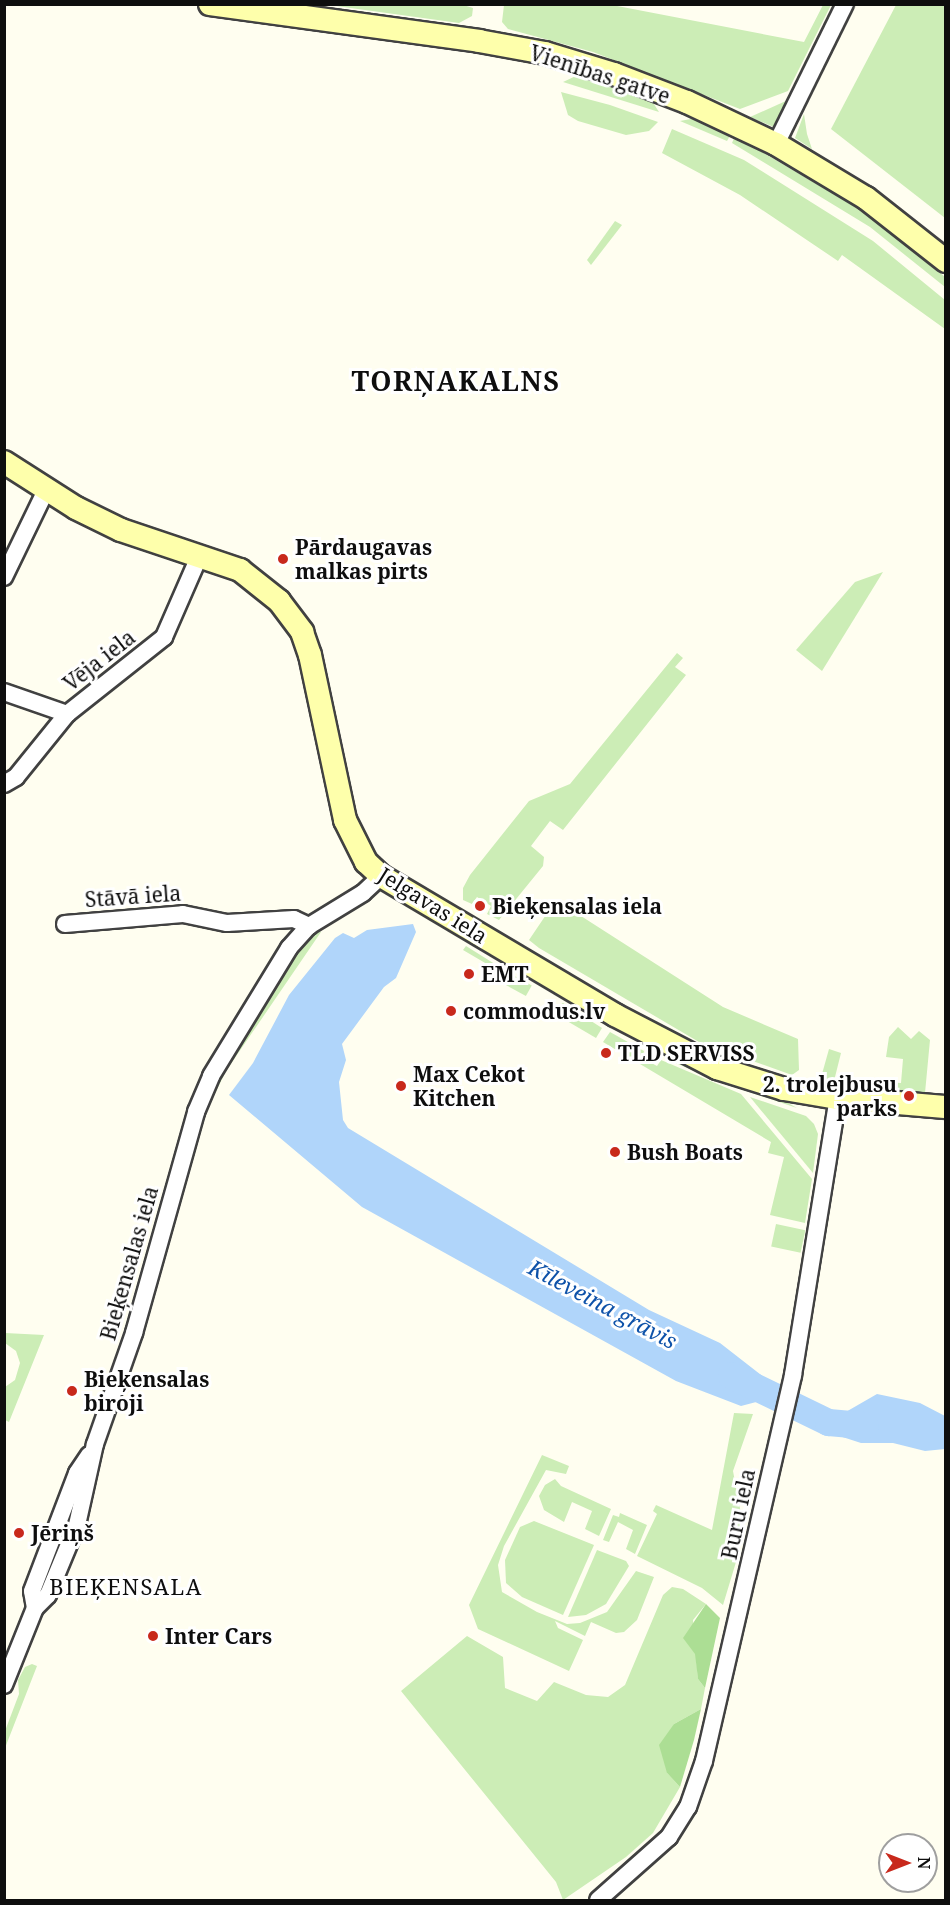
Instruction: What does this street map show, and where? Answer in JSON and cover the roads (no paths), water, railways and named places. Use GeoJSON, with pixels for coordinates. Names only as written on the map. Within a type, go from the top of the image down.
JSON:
{"type":"FeatureCollection","features":[{"type":"Feature","properties":{"kind":"street","name":"Vienības gatve"},"geometry":{"type":"LineString","coordinates":[[210,4],[545,53],[687,102],[776,144],[866,198],[945,261]]}},
{"type":"Feature","properties":{"kind":"street"},"geometry":{"type":"LineString","coordinates":[[776,144],[845,4]]}},
{"type":"Feature","properties":{"kind":"street","name":"Jelgavas iela"},"geometry":{"type":"LineString","coordinates":[[4,462],[46,490],[121,530],[240,570],[262,585],[302,632],[345,820],[355,844],[381,876],[683,1052],[784,1089],[838,1098],[945,1107]]}},
{"type":"Feature","properties":{"kind":"street"},"geometry":{"type":"LineString","coordinates":[[4,577],[46,490]]}},
{"type":"Feature","properties":{"kind":"street","name":"Vēja iela"},"geometry":{"type":"LineString","coordinates":[[4,784],[16,777],[67,714],[164,637],[199,557]]}},
{"type":"Feature","properties":{"kind":"street"},"geometry":{"type":"LineString","coordinates":[[4,692],[67,714]]}},
{"type":"Feature","properties":{"kind":"street","name":"Bieķensalas iela"},"geometry":{"type":"LineString","coordinates":[[4,1685],[35,1608],[48,1595],[77,1525],[96,1444],[134,1333],[196,1112],[217,1065],[257,997],[309,926],[363,893],[381,876]]}},
{"type":"Feature","properties":{"kind":"street","name":"Stāvā iela"},"geometry":{"type":"LineString","coordinates":[[65,924],[183,914],[227,923],[294,919],[309,926]]}},
{"type":"Feature","properties":{"kind":"street","name":"Buru iela"},"geometry":{"type":"LineString","coordinates":[[598,1900],[658,1851],[680,1821],[693,1795],[705,1761],[793,1375],[838,1098]]}},
{"type":"Feature","properties":{"kind":"water"},"geometry":{"type":"Polygon","coordinates":[[[413,924],[416,932],[396,978],[384,987],[342,1044],[346,1060],[339,1082],[343,1120],[348,1128],[649,1310],[720,1343],[765,1378],[768,1384],[760,1401],[741,1406],[676,1381],[362,1207],[229,1095],[253,1063],[289,995],[335,938],[343,933],[354,938],[367,930],[413,924]]]}},
{"type":"Feature","properties":{"kind":"water"},"geometry":{"type":"Polygon","coordinates":[[[877,1394],[920,1403],[945,1416],[945,1449],[925,1451],[893,1443],[861,1443],[824,1431],[832,1414],[844,1413],[877,1394]]]}},
{"type":"Feature","properties":{"kind":"waterway","name":"Kīleveina grāvis"},"geometry":{"type":"LineString","coordinates":[[731,1375],[828,1422],[865,1425]]}},
{"type":"Feature","properties":{"kind":"place","name":"Pārdaugavas malkas pirts"},"geometry":{"type":"Point","coordinates":[283,559]}},
{"type":"Feature","properties":{"kind":"place","name":"Bieķensalas iela"},"geometry":{"type":"Point","coordinates":[480,906]}},
{"type":"Feature","properties":{"kind":"place","name":"EMT"},"geometry":{"type":"Point","coordinates":[469,974]}},
{"type":"Feature","properties":{"kind":"place","name":"commodus.lv"},"geometry":{"type":"Point","coordinates":[451,1011]}},
{"type":"Feature","properties":{"kind":"place","name":"TLD SERVISS"},"geometry":{"type":"Point","coordinates":[606,1053]}},
{"type":"Feature","properties":{"kind":"place","name":"Max Cekot Kitchen"},"geometry":{"type":"Point","coordinates":[401,1086]}},
{"type":"Feature","properties":{"kind":"place","name":"2. trolejbusu parks"},"geometry":{"type":"Point","coordinates":[909,1096]}},
{"type":"Feature","properties":{"kind":"place","name":"Bush Boats"},"geometry":{"type":"Point","coordinates":[615,1152]}},
{"type":"Feature","properties":{"kind":"place","name":"Bieķensalas biroji"},"geometry":{"type":"Point","coordinates":[72,1391]}},
{"type":"Feature","properties":{"kind":"place","name":"Jēriņš"},"geometry":{"type":"Point","coordinates":[19,1533]}},
{"type":"Feature","properties":{"kind":"place","name":"Inter Cars"},"geometry":{"type":"Point","coordinates":[153,1636]}},
{"type":"Feature","properties":{"kind":"district","name":"TORŅAKALNS"},"geometry":{"type":"Point","coordinates":[456,381]}},
{"type":"Feature","properties":{"kind":"district","name":"BIEĶENSALA"},"geometry":{"type":"Point","coordinates":[126,1587]}}]}
